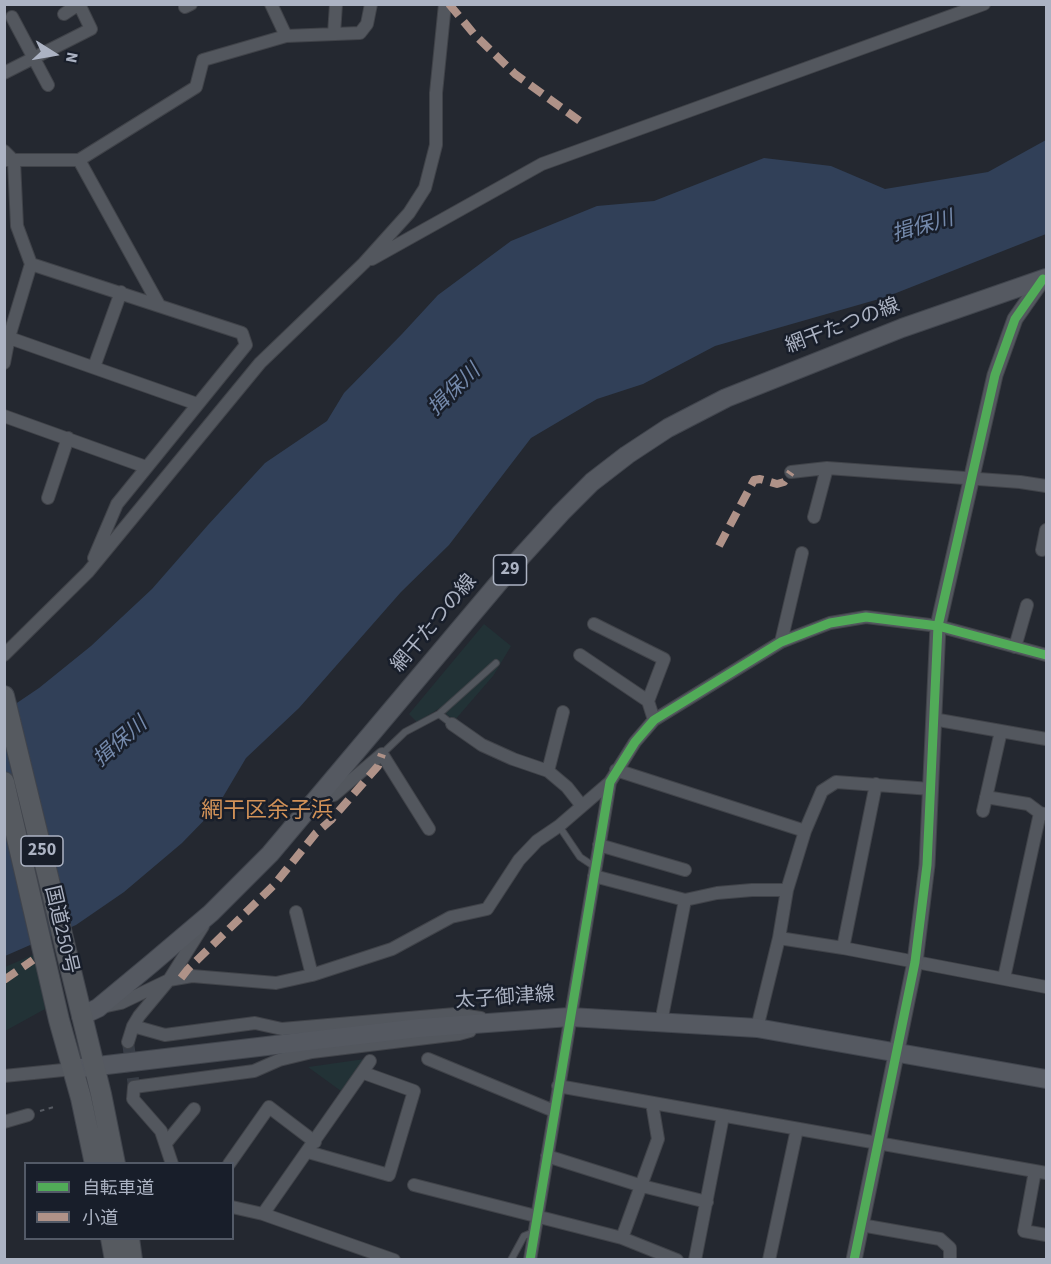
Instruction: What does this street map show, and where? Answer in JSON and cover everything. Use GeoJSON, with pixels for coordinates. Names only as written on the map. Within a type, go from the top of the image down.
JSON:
{"type":"FeatureCollection","features":[{"type":"Feature","properties":{"kind":"highway","name":"国道250号"},"geometry":{"type":"LineString","coordinates":[[4,696],[86,1010],[94,1066],[115,1162]]}},
{"type":"Feature","properties":{"kind":"highway","name":"国道250号"},"geometry":{"type":"LineString","coordinates":[[4,782],[95,1162]]}},
{"type":"Feature","properties":{"kind":"highway"},"geometry":{"type":"LineString","coordinates":[[111,1240],[115,1260]]}},
{"type":"Feature","properties":{"kind":"highway"},"geometry":{"type":"LineString","coordinates":[[129,1240],[132,1260]]}},
{"type":"Feature","properties":{"kind":"main road","name":"網干たつの線"},"geometry":{"type":"LineString","coordinates":[[86,1010],[211,913],[270,854],[511,568],[592,482],[627,455],[668,428],[726,398],[902,328],[1045,278]]}},
{"type":"Feature","properties":{"kind":"main road","name":"太子御津線"},"geometry":{"type":"LineString","coordinates":[[73,1069],[419,1028],[570,1017],[757,1028],[1047,1079]]}},
{"type":"Feature","properties":{"kind":"street"},"geometry":{"type":"LineString","coordinates":[[4,73],[91,29],[79,4],[63,14]]}},
{"type":"Feature","properties":{"kind":"street"},"geometry":{"type":"LineString","coordinates":[[271,4],[286,36]]}},
{"type":"Feature","properties":{"kind":"street"},"geometry":{"type":"LineString","coordinates":[[334,34],[336,4]]}},
{"type":"Feature","properties":{"kind":"street"},"geometry":{"type":"LineString","coordinates":[[9,161],[79,160],[196,87],[204,60],[286,36],[360,33],[368,24],[371,4]]}},
{"type":"Feature","properties":{"kind":"street"},"geometry":{"type":"LineString","coordinates":[[4,655],[88,572],[260,363],[364,264],[409,213],[425,188],[436,145],[436,93],[445,4]]}},
{"type":"Feature","properties":{"kind":"street"},"geometry":{"type":"LineString","coordinates":[[364,264],[542,164],[984,4]]}},
{"type":"Feature","properties":{"kind":"street"},"geometry":{"type":"LineString","coordinates":[[12,17],[35,56],[48,85]]}},
{"type":"Feature","properties":{"kind":"street"},"geometry":{"type":"LineString","coordinates":[[4,151],[9,161],[17,226],[32,264],[7,336],[4,363]]}},
{"type":"Feature","properties":{"kind":"street"},"geometry":{"type":"LineString","coordinates":[[79,160],[159,305]]}},
{"type":"Feature","properties":{"kind":"street"},"geometry":{"type":"LineString","coordinates":[[32,264],[242,333],[246,345],[117,504],[88,572]]}},
{"type":"Feature","properties":{"kind":"street"},"geometry":{"type":"LineString","coordinates":[[854,1260],[915,963],[927,865],[938,626],[995,375],[1015,319],[1045,278]]}},
{"type":"Feature","properties":{"kind":"street"},"geometry":{"type":"LineString","coordinates":[[94,367],[121,292]]}},
{"type":"Feature","properties":{"kind":"street"},"geometry":{"type":"LineString","coordinates":[[7,336],[197,404]]}},
{"type":"Feature","properties":{"kind":"street"},"geometry":{"type":"LineString","coordinates":[[4,416],[146,467]]}},
{"type":"Feature","properties":{"kind":"street"},"geometry":{"type":"LineString","coordinates":[[48,498],[68,438]]}},
{"type":"Feature","properties":{"kind":"street"},"geometry":{"type":"LineString","coordinates":[[814,517],[827,468]]}},
{"type":"Feature","properties":{"kind":"street"},"geometry":{"type":"LineString","coordinates":[[791,472],[827,468],[972,478],[1047,486]]}},
{"type":"Feature","properties":{"kind":"street"},"geometry":{"type":"LineString","coordinates":[[1042,550],[1047,530]]}},
{"type":"Feature","properties":{"kind":"street"},"geometry":{"type":"LineString","coordinates":[[781,642],[802,553]]}},
{"type":"Feature","properties":{"kind":"street"},"geometry":{"type":"LineString","coordinates":[[1015,646],[1027,605]]}},
{"type":"Feature","properties":{"kind":"street"},"geometry":{"type":"LineString","coordinates":[[530,1260],[610,782],[634,742],[654,720],[781,642],[830,623],[866,617],[938,626],[1047,655]]}},
{"type":"Feature","properties":{"kind":"street"},"geometry":{"type":"LineString","coordinates":[[594,624],[664,659],[648,701],[654,720]]}},
{"type":"Feature","properties":{"kind":"street"},"geometry":{"type":"LineString","coordinates":[[580,655],[648,701]]}},
{"type":"Feature","properties":{"kind":"street"},"geometry":{"type":"LineString","coordinates":[[548,771],[563,712]]}},
{"type":"Feature","properties":{"kind":"street"},"geometry":{"type":"LineString","coordinates":[[933,719],[1047,739]]}},
{"type":"Feature","properties":{"kind":"street"},"geometry":{"type":"LineString","coordinates":[[452,724],[482,745],[548,771],[567,787],[582,806]]}},
{"type":"Feature","properties":{"kind":"street"},"geometry":{"type":"LineString","coordinates":[[983,811],[1001,731]]}},
{"type":"Feature","properties":{"kind":"street"},"geometry":{"type":"LineString","coordinates":[[316,799],[334,795],[382,754],[429,828]]}},
{"type":"Feature","properties":{"kind":"street"},"geometry":{"type":"LineString","coordinates":[[616,770],[805,831]]}},
{"type":"Feature","properties":{"kind":"street"},"geometry":{"type":"LineString","coordinates":[[86,1010],[121,1003],[169,980],[192,976],[276,983],[312,975],[392,949],[451,917],[487,909],[519,860],[537,841],[559,826],[610,782]]}},
{"type":"Feature","properties":{"kind":"street"},"geometry":{"type":"LineString","coordinates":[[757,1028],[779,938],[787,890],[805,831],[822,791],[836,782],[931,789]]}},
{"type":"Feature","properties":{"kind":"street"},"geometry":{"type":"LineString","coordinates":[[843,948],[876,784]]}},
{"type":"Feature","properties":{"kind":"street"},"geometry":{"type":"LineString","coordinates":[[986,797],[1028,804],[1043,813],[1004,978]]}},
{"type":"Feature","properties":{"kind":"street"},"geometry":{"type":"LineString","coordinates":[[599,845],[685,870]]}},
{"type":"Feature","properties":{"kind":"street"},"geometry":{"type":"LineString","coordinates":[[595,872],[685,900],[717,893],[787,890]]}},
{"type":"Feature","properties":{"kind":"street"},"geometry":{"type":"LineString","coordinates":[[661,1022],[685,900]]}},
{"type":"Feature","properties":{"kind":"street"},"geometry":{"type":"LineString","coordinates":[[296,912],[312,975]]}},
{"type":"Feature","properties":{"kind":"street"},"geometry":{"type":"LineString","coordinates":[[128,1042],[139,1016],[169,980],[211,913]]}},
{"type":"Feature","properties":{"kind":"street"},"geometry":{"type":"LineString","coordinates":[[779,938],[1047,987]]}},
{"type":"Feature","properties":{"kind":"street"},"geometry":{"type":"LineString","coordinates":[[133,1026],[165,1035],[255,1023],[282,1029],[456,1014],[503,1022]]}},
{"type":"Feature","properties":{"kind":"street"},"geometry":{"type":"LineString","coordinates":[[171,1162],[161,1131],[133,1099],[134,1087],[254,1071],[279,1060],[312,1052],[459,1034],[503,1022]]}},
{"type":"Feature","properties":{"kind":"street"},"geometry":{"type":"LineString","coordinates":[[428,1059],[554,1111]]}},
{"type":"Feature","properties":{"kind":"street"},"geometry":{"type":"LineString","coordinates":[[263,1214],[364,1073],[370,1061]]}},
{"type":"Feature","properties":{"kind":"street"},"geometry":{"type":"LineString","coordinates":[[4,1076],[73,1069]]}},
{"type":"Feature","properties":{"kind":"street"},"geometry":{"type":"LineString","coordinates":[[230,1162],[268,1107],[311,1147],[388,1175],[414,1091],[364,1073]]}},
{"type":"Feature","properties":{"kind":"street"},"geometry":{"type":"LineString","coordinates":[[558,1086],[1041,1172],[1024,1231],[1047,1235]]}},
{"type":"Feature","properties":{"kind":"street"},"geometry":{"type":"LineString","coordinates":[[622,1238],[658,1139],[652,1102]]}},
{"type":"Feature","properties":{"kind":"street"},"geometry":{"type":"LineString","coordinates":[[166,1143],[194,1109]]}},
{"type":"Feature","properties":{"kind":"street"},"geometry":{"type":"LineString","coordinates":[[4,1122],[28,1115]]}},
{"type":"Feature","properties":{"kind":"street"},"geometry":{"type":"LineString","coordinates":[[695,1260],[723,1116]]}},
{"type":"Feature","properties":{"kind":"street"},"geometry":{"type":"LineString","coordinates":[[770,1260],[797,1129]]}},
{"type":"Feature","properties":{"kind":"street"},"geometry":{"type":"LineString","coordinates":[[547,1156],[642,1186],[706,1202]]}},
{"type":"Feature","properties":{"kind":"street"},"geometry":{"type":"LineString","coordinates":[[414,1185],[622,1238],[677,1260]]}},
{"type":"Feature","properties":{"kind":"street"},"geometry":{"type":"LineString","coordinates":[[234,1207],[263,1214],[394,1260]]}},
{"type":"Feature","properties":{"kind":"street"},"geometry":{"type":"LineString","coordinates":[[861,1225],[940,1239],[950,1248],[950,1260]]}},
{"type":"Feature","properties":{"kind":"lane"},"geometry":{"type":"LineString","coordinates":[[382,754],[405,732],[439,714],[496,663]]}},
{"type":"Feature","properties":{"kind":"lane"},"geometry":{"type":"LineString","coordinates":[[439,714],[452,724]]}},
{"type":"Feature","properties":{"kind":"lane"},"geometry":{"type":"LineString","coordinates":[[559,826],[580,857],[595,872]]}},
{"type":"Feature","properties":{"kind":"lane"},"geometry":{"type":"LineString","coordinates":[[511,1260],[524,1236],[534,1232]]}},
{"type":"Feature","properties":{"kind":"path"},"geometry":{"type":"LineString","coordinates":[[28,1115],[57,1106]]}},
{"type":"Feature","properties":{"kind":"shaded area"},"geometry":{"type":"Polygon","coordinates":[[[484,624],[511,646],[493,676],[454,721],[440,708],[417,722],[409,714],[484,624]]]}},
{"type":"Feature","properties":{"kind":"shaded area"},"geometry":{"type":"Polygon","coordinates":[[[35,954],[45,1009],[5,1031],[5,967],[35,954]]]}},
{"type":"Feature","properties":{"kind":"shaded area"},"geometry":{"type":"Polygon","coordinates":[[[365,1059],[341,1091],[308,1067],[365,1059]]]}},
{"type":"Feature","properties":{"kind":"water","name":"揖保川"},"geometry":{"type":"Polygon","coordinates":[[[1046,140],[1046,234],[886,297],[715,346],[643,384],[597,399],[531,438],[449,545],[401,592],[299,708],[246,758],[217,807],[182,843],[124,892],[76,925],[5,956],[5,711],[39,688],[91,646],[152,589],[265,463],[327,421],[344,393],[438,295],[511,241],[597,206],[654,201],[764,158],[831,166],[885,189],[988,172],[1046,140]]]}},
{"type":"Feature","properties":{"kind":"tunnel"},"geometry":{"type":"LineString","coordinates":[[128,1042],[134,1087]]}},
{"type":"Feature","properties":{"kind":"marked path"},"geometry":{"type":"LineString","coordinates":[[449,4],[474,34],[515,74],[584,124]]}},
{"type":"Feature","properties":{"kind":"marked path"},"geometry":{"type":"LineString","coordinates":[[719,546],[754,480],[760,479],[777,484],[784,482],[791,472]]}},
{"type":"Feature","properties":{"kind":"marked path"},"geometry":{"type":"LineString","coordinates":[[181,978],[274,885],[316,833],[331,820],[378,766],[382,754]]}},
{"type":"Feature","properties":{"kind":"marked path"},"geometry":{"type":"LineString","coordinates":[[4,980],[33,960]]}},
{"type":"Feature","properties":{"kind":"cycle path"},"geometry":{"type":"LineString","coordinates":[[854,1260],[915,962],[927,865],[938,626],[995,375],[1015,319],[1043,279]]}},
{"type":"Feature","properties":{"kind":"cycle path"},"geometry":{"type":"LineString","coordinates":[[530,1260],[610,782],[635,742],[654,720],[781,642],[830,623],[866,617],[938,626],[1046,655]]}},
{"type":"Feature","properties":{"kind":"district","name":"網干区余子浜"},"geometry":{"type":"Point","coordinates":[267,812]}}]}
